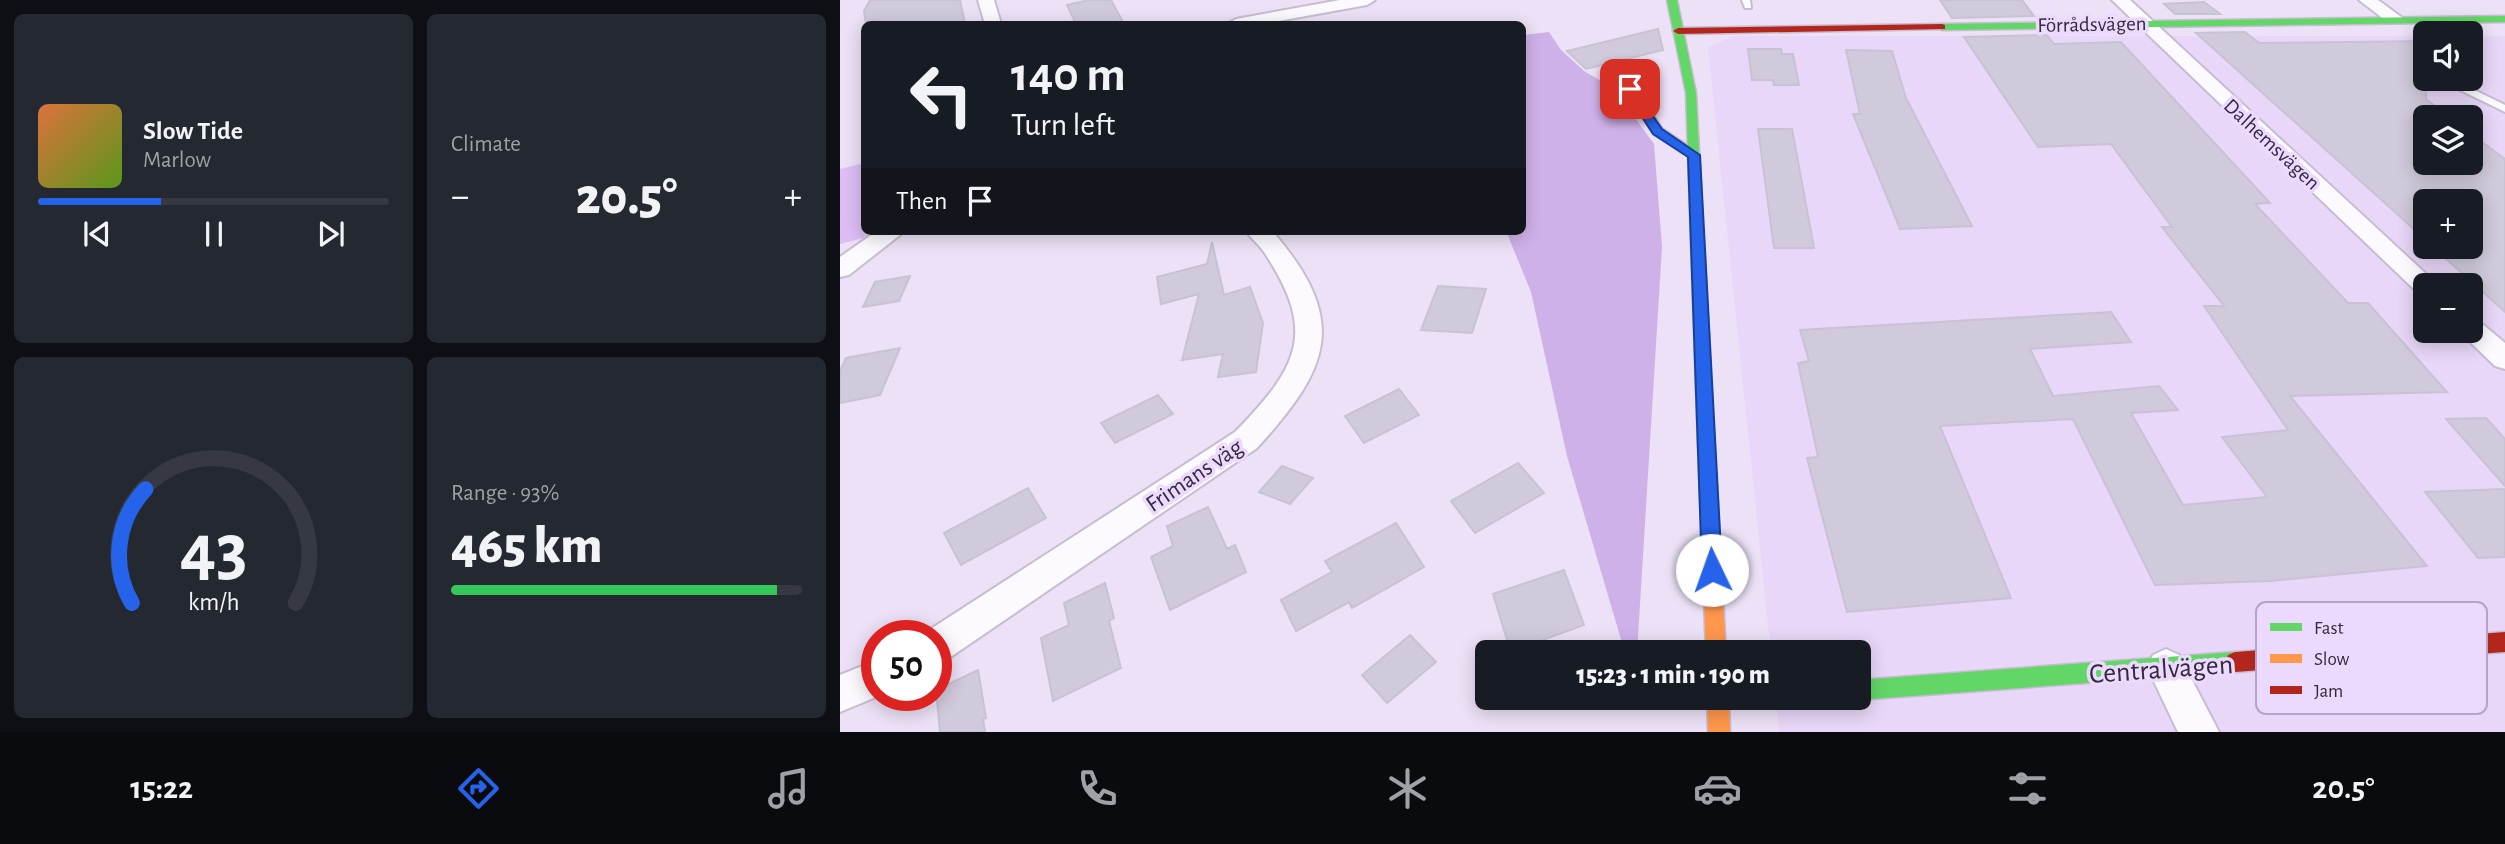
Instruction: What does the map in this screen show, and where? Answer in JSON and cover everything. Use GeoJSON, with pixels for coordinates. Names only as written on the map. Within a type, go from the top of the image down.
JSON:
{"type":"FeatureCollection","features":[{"type":"Feature","properties":{"kind":"street"},"geometry":{"type":"LineString","coordinates":[[986,0],[992,21]]}},
{"type":"Feature","properties":{"kind":"street"},"geometry":{"type":"LineString","coordinates":[[1252,21],[1367,0]]}},
{"type":"Feature","properties":{"kind":"street"},"geometry":{"type":"LineString","coordinates":[[1672,0],[1691,93],[1715,640]]}},
{"type":"Feature","properties":{"kind":"street","name":"Dalhemsvägen"},"geometry":{"type":"LineString","coordinates":[[2120,0],[2413,274]]}},
{"type":"Feature","properties":{"kind":"street"},"geometry":{"type":"LineString","coordinates":[[2367,0],[2395,19]]}},
{"type":"Feature","properties":{"kind":"street","name":"Förrådsvägen"},"geometry":{"type":"LineString","coordinates":[[1678,31],[2505,19]]}},
{"type":"Feature","properties":{"kind":"street"},"geometry":{"type":"LineString","coordinates":[[840,269],[887,235]]}},
{"type":"Feature","properties":{"kind":"street","name":"Frimans väg"},"geometry":{"type":"LineString","coordinates":[[952,635],[1247,440],[1284,401],[1310,342],[1310,311],[1294,278],[1261,235]]}},
{"type":"Feature","properties":{"kind":"street"},"geometry":{"type":"LineString","coordinates":[[2483,339],[2505,359]]}},
{"type":"Feature","properties":{"kind":"street","name":"Centralvägen"},"geometry":{"type":"LineString","coordinates":[[2487,643],[2505,642]]}},
{"type":"Feature","properties":{"kind":"street","name":"Centralvägen"},"geometry":{"type":"LineString","coordinates":[[1871,689],[2256,660]]}},
{"type":"Feature","properties":{"kind":"street"},"geometry":{"type":"LineString","coordinates":[[2166,667],[2199,732]]}},
{"type":"Feature","properties":{"kind":"street"},"geometry":{"type":"LineString","coordinates":[[840,694],[861,685]]}},
{"type":"Feature","properties":{"kind":"lane"},"geometry":{"type":"LineString","coordinates":[[1616,68],[1658,131],[1694,155]]}},
{"type":"Feature","properties":{"kind":"lane"},"geometry":{"type":"LineString","coordinates":[[2469,91],[2505,109]]}},
{"type":"Feature","properties":{"kind":"shaded area"},"geometry":{"type":"Polygon","coordinates":[[[1549,32],[1561,50],[1584,71],[1613,88],[1654,144],[1662,247],[1638,640],[1621,640],[1567,456],[1531,292],[1508,235],[1526,235],[1526,35],[1549,32]]]}},
{"type":"Feature","properties":{"kind":"shaded area"},"geometry":{"type":"Polygon","coordinates":[[[1734,36],[2413,36],[2413,91],[2483,91],[2483,36],[2505,36],[2505,732],[1779,732],[1777,710],[1871,710],[1871,640],[1770,640],[1708,47],[1734,36]]]}},
{"type":"Feature","properties":{"kind":"shaded area"},"geometry":{"type":"Polygon","coordinates":[[[861,164],[861,235],[867,235],[840,244],[840,169],[861,164]]]}},
{"type":"Feature","properties":{"kind":"building"},"geometry":{"type":"Polygon","coordinates":[[[870,0],[960,0],[964,21],[866,21],[864,11],[870,0]]]}},
{"type":"Feature","properties":{"kind":"building"},"geometry":{"type":"Polygon","coordinates":[[[1089,0],[1111,0],[1122,21],[1075,21],[1067,5],[1089,0]]]}},
{"type":"Feature","properties":{"kind":"building"},"geometry":{"type":"Polygon","coordinates":[[[1940,0],[2022,0],[2034,16],[1952,18],[1940,0]]]}},
{"type":"Feature","properties":{"kind":"building"},"geometry":{"type":"Polygon","coordinates":[[[2204,2],[2220,14],[2175,14],[2164,4],[2204,2]]]}},
{"type":"Feature","properties":{"kind":"building"},"geometry":{"type":"Polygon","coordinates":[[[1658,29],[1663,50],[1586,69],[1567,51],[1658,29]]]}},
{"type":"Feature","properties":{"kind":"building"},"geometry":{"type":"Polygon","coordinates":[[[2245,32],[2259,43],[2413,41],[2413,91],[2426,91],[2426,99],[2434,105],[2413,105],[2413,175],[2483,175],[2483,143],[2505,159],[2505,312],[2483,292],[2483,273],[2462,273],[2446,259],[2483,259],[2483,189],[2413,189],[2413,228],[2196,33],[2245,32]]]}},
{"type":"Feature","properties":{"kind":"building"},"geometry":{"type":"Polygon","coordinates":[[[2047,35],[2054,44],[2121,42],[2270,203],[2255,204],[2348,303],[2368,303],[2447,392],[2290,396],[2427,566],[2270,581],[2155,585],[2073,419],[1940,426],[2011,598],[1847,612],[1807,458],[1818,457],[1798,363],[1809,361],[1800,330],[2111,312],[2131,342],[2030,349],[2053,396],[2159,386],[2178,410],[2131,413],[2183,505],[2267,497],[2222,437],[2288,430],[2204,306],[2224,306],[2162,227],[2172,227],[2111,144],[2038,147],[1964,37],[2047,35]]]}},
{"type":"Feature","properties":{"kind":"building"},"geometry":{"type":"Polygon","coordinates":[[[1748,49],[1781,49],[1782,54],[1793,54],[1799,85],[1774,85],[1773,80],[1752,80],[1748,49]]]}},
{"type":"Feature","properties":{"kind":"building"},"geometry":{"type":"Polygon","coordinates":[[[1846,50],[1892,51],[1906,98],[1972,226],[1900,229],[1853,114],[1860,114],[1846,50]]]}},
{"type":"Feature","properties":{"kind":"building"},"geometry":{"type":"Polygon","coordinates":[[[1758,129],[1792,129],[1814,248],[1774,248],[1758,129]]]}},
{"type":"Feature","properties":{"kind":"building"},"geometry":{"type":"Polygon","coordinates":[[[1212,242],[1224,295],[1250,287],[1263,323],[1256,372],[1218,377],[1223,354],[1182,360],[1199,294],[1161,304],[1157,277],[1207,264],[1212,242]]]}},
{"type":"Feature","properties":{"kind":"building"},"geometry":{"type":"Polygon","coordinates":[[[910,276],[899,301],[863,307],[875,282],[910,276]]]}},
{"type":"Feature","properties":{"kind":"building"},"geometry":{"type":"Polygon","coordinates":[[[1438,286],[1486,289],[1472,333],[1421,330],[1438,286]]]}},
{"type":"Feature","properties":{"kind":"building"},"geometry":{"type":"Polygon","coordinates":[[[900,348],[880,395],[840,403],[840,371],[846,358],[900,348]]]}},
{"type":"Feature","properties":{"kind":"building"},"geometry":{"type":"Polygon","coordinates":[[[1399,389],[1419,415],[1364,443],[1345,416],[1399,389]]]}},
{"type":"Feature","properties":{"kind":"building"},"geometry":{"type":"Polygon","coordinates":[[[1158,395],[1173,414],[1115,443],[1101,423],[1158,395]]]}},
{"type":"Feature","properties":{"kind":"building"},"geometry":{"type":"Polygon","coordinates":[[[2486,418],[2505,439],[2505,486],[2446,419],[2486,418]]]}},
{"type":"Feature","properties":{"kind":"building"},"geometry":{"type":"Polygon","coordinates":[[[1518,463],[1544,493],[1475,533],[1451,501],[1518,463]]]}},
{"type":"Feature","properties":{"kind":"building"},"geometry":{"type":"Polygon","coordinates":[[[1282,466],[1313,478],[1290,504],[1259,492],[1282,466]]]}},
{"type":"Feature","properties":{"kind":"building"},"geometry":{"type":"Polygon","coordinates":[[[1028,488],[1046,518],[961,565],[944,533],[1028,488]]]}},
{"type":"Feature","properties":{"kind":"building"},"geometry":{"type":"Polygon","coordinates":[[[2505,489],[2505,557],[2478,558],[2425,492],[2505,489]]]}},
{"type":"Feature","properties":{"kind":"building"},"geometry":{"type":"Polygon","coordinates":[[[1208,507],[1227,549],[1235,545],[1246,572],[1170,610],[1151,557],[1173,546],[1167,526],[1208,507]]]}},
{"type":"Feature","properties":{"kind":"building"},"geometry":{"type":"Polygon","coordinates":[[[1396,523],[1424,567],[1352,608],[1349,602],[1296,631],[1281,600],[1332,572],[1325,561],[1396,523]]]}},
{"type":"Feature","properties":{"kind":"building"},"geometry":{"type":"Polygon","coordinates":[[[1564,570],[1584,625],[1543,640],[1507,640],[1493,594],[1564,570]]]}},
{"type":"Feature","properties":{"kind":"building"},"geometry":{"type":"Polygon","coordinates":[[[1105,583],[1114,618],[1109,621],[1121,668],[1053,701],[1041,638],[1069,625],[1064,603],[1105,583]]]}},
{"type":"Feature","properties":{"kind":"building"},"geometry":{"type":"Polygon","coordinates":[[[1410,635],[1436,662],[1387,703],[1362,675],[1410,635]]]}},
{"type":"Feature","properties":{"kind":"building"},"geometry":{"type":"Polygon","coordinates":[[[978,670],[986,718],[983,719],[985,732],[940,732],[938,711],[952,711],[952,682],[978,670]]]}},
{"type":"Feature","properties":{"kind":"traffic: fast"},"geometry":{"type":"LineString","coordinates":[[1672,0],[1691,93],[1705,416]]}},
{"type":"Feature","properties":{"kind":"traffic: fast"},"geometry":{"type":"LineString","coordinates":[[1942,27],[2505,19]]}},
{"type":"Feature","properties":{"kind":"traffic: fast"},"geometry":{"type":"LineString","coordinates":[[1871,689],[2235,662]]}},
{"type":"Feature","properties":{"kind":"traffic: slow"},"geometry":{"type":"LineString","coordinates":[[1705,416],[1715,640]]}},
{"type":"Feature","properties":{"kind":"traffic: slow"},"geometry":{"type":"LineString","coordinates":[[1718,710],[1719,732]]}},
{"type":"Feature","properties":{"kind":"traffic: jam"},"geometry":{"type":"LineString","coordinates":[[1678,31],[1942,27]]}},
{"type":"Feature","properties":{"kind":"traffic: jam"},"geometry":{"type":"LineString","coordinates":[[2487,643],[2505,642]]}},
{"type":"Feature","properties":{"kind":"traffic: jam"},"geometry":{"type":"LineString","coordinates":[[2235,662],[2256,660]]}},
{"type":"Feature","properties":{"kind":"route"},"geometry":{"type":"LineString","coordinates":[[1630,89],[1658,131],[1694,155],[1712,570]]}}]}
